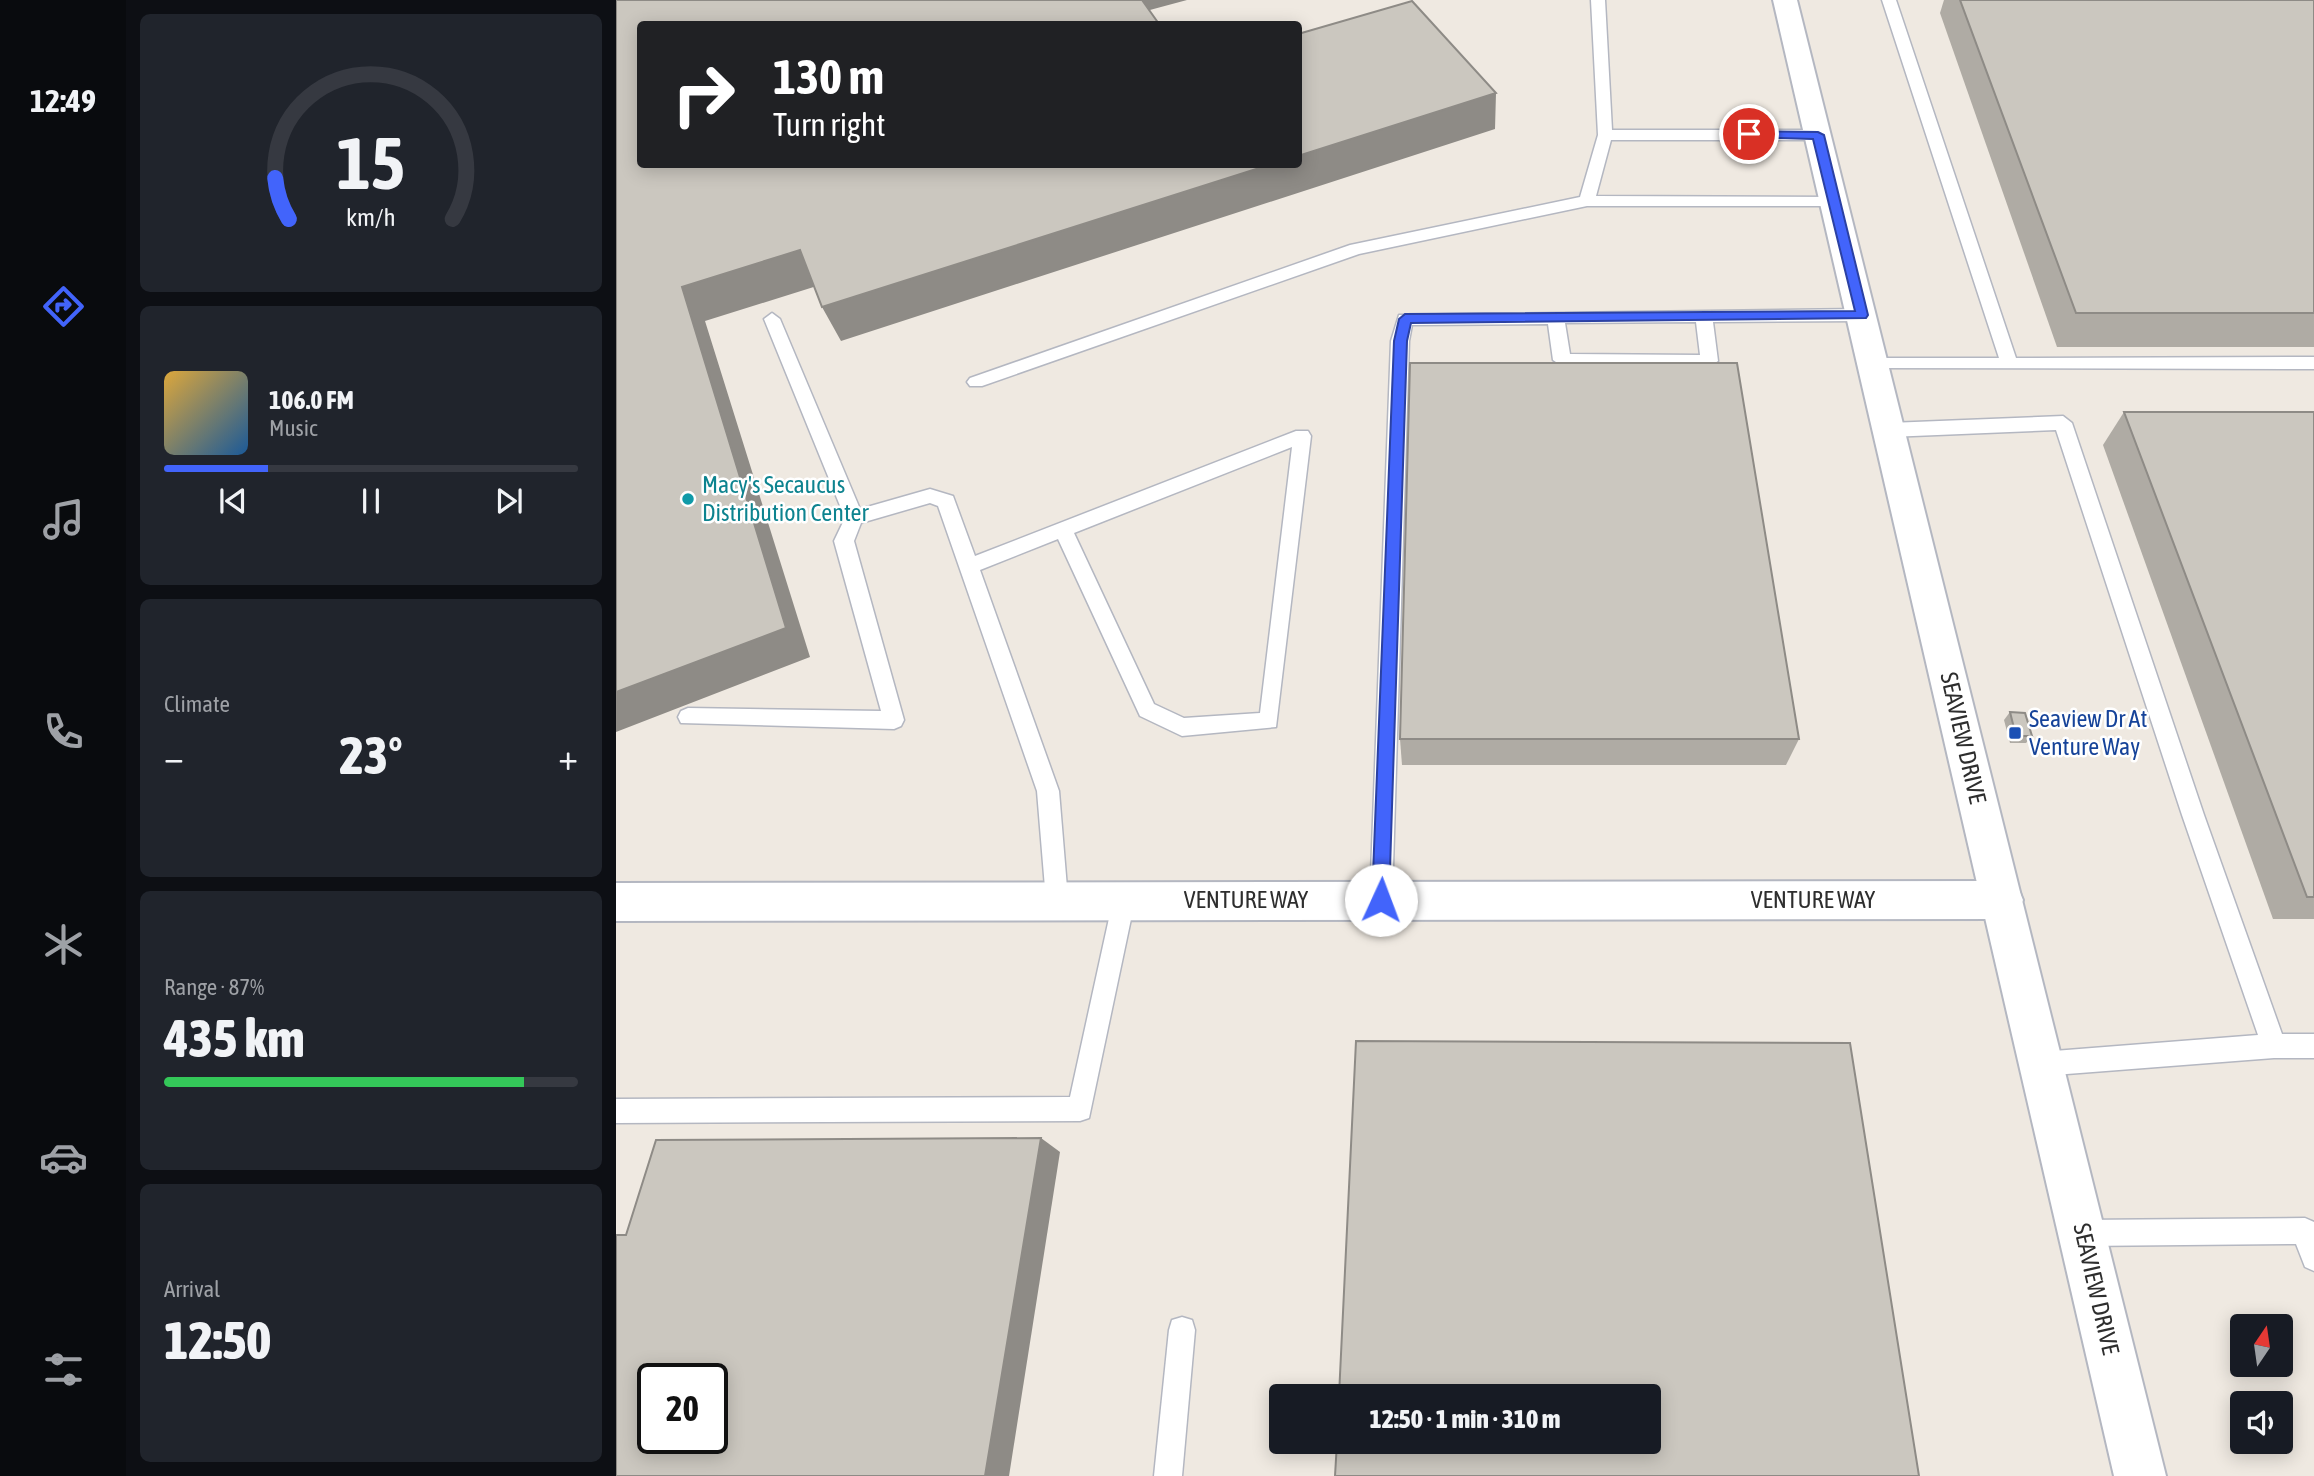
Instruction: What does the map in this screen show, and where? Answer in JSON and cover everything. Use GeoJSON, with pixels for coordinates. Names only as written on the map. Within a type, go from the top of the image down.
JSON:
{"type":"FeatureCollection","features":[{"type":"Feature","properties":{"kind":"main road","name":"SEAVIEW DRIVE"},"geometry":{"type":"LineString","coordinates":[[1785,0],[2140,1476]]}},
{"type":"Feature","properties":{"kind":"main road","name":"VENTURE WAY"},"geometry":{"type":"LineString","coordinates":[[618,908],[1057,900],[2002,900]]}},
{"type":"Feature","properties":{"kind":"lane"},"geometry":{"type":"LineString","coordinates":[[1587,201],[1605,135],[1598,0]]}},
{"type":"Feature","properties":{"kind":"lane"},"geometry":{"type":"LineString","coordinates":[[1889,0],[2009,363]]}},
{"type":"Feature","properties":{"kind":"lane"},"geometry":{"type":"LineString","coordinates":[[1605,135],[1818,135]]}},
{"type":"Feature","properties":{"kind":"lane"},"geometry":{"type":"LineString","coordinates":[[976,382],[1356,249],[1587,201],[1834,202]]}},
{"type":"Feature","properties":{"kind":"lane"},"geometry":{"type":"LineString","coordinates":[[1381,900],[1400,341],[1405,319],[1862,315]]}},
{"type":"Feature","properties":{"kind":"lane"},"geometry":{"type":"LineString","coordinates":[[1556,318],[1562,360],[1709,361],[1704,317]]}},
{"type":"Feature","properties":{"kind":"lane"},"geometry":{"type":"LineString","coordinates":[[688,717],[894,720],[844,541],[854,518],[772,319]]}},
{"type":"Feature","properties":{"kind":"lane"},"geometry":{"type":"LineString","coordinates":[[1874,364],[2314,363]]}},
{"type":"Feature","properties":{"kind":"lane"},"geometry":{"type":"LineString","coordinates":[[1889,430],[2063,423],[2193,815],[2274,1046]]}},
{"type":"Feature","properties":{"kind":"lane"},"geometry":{"type":"LineString","coordinates":[[969,566],[1063,529],[1302,436],[1269,721],[1182,727],[1147,710],[1063,529]]}},
{"type":"Feature","properties":{"kind":"lane"},"geometry":{"type":"LineString","coordinates":[[854,518],[930,496],[946,502],[1048,791],[1057,900]]}},
{"type":"Feature","properties":{"kind":"lane"},"geometry":{"type":"LineString","coordinates":[[616,1111],[1080,1108],[1124,900]]}},
{"type":"Feature","properties":{"kind":"lane"},"geometry":{"type":"LineString","coordinates":[[2041,1064],[2274,1046],[2314,1046]]}},
{"type":"Feature","properties":{"kind":"lane"},"geometry":{"type":"LineString","coordinates":[[2082,1233],[2305,1231],[2314,1258]]}},
{"type":"Feature","properties":{"kind":"lane"},"geometry":{"type":"LineString","coordinates":[[1168,1476],[1182,1330]]}},
{"type":"Feature","properties":{"kind":"building","name":"Macy's Secaucus Distribution Center"},"geometry":{"type":"Polygon","coordinates":[[[616,0],[1142,0],[1157,21],[637,21],[637,168],[1259,168],[822,307],[800,250],[682,287],[786,628],[616,692],[616,0]]]}},
{"type":"Feature","properties":{"kind":"building"},"geometry":{"type":"Polygon","coordinates":[[[1960,0],[2314,0],[2314,313],[2076,313],[1960,0]]]}},
{"type":"Feature","properties":{"kind":"building"},"geometry":{"type":"Polygon","coordinates":[[[1412,1],[1496,93],[1302,155],[1302,33],[1412,1]]]}},
{"type":"Feature","properties":{"kind":"building"},"geometry":{"type":"Polygon","coordinates":[[[1410,363],[1737,363],[1799,739],[1400,739],[1410,363]]]}},
{"type":"Feature","properties":{"kind":"building"},"geometry":{"type":"Polygon","coordinates":[[[2124,412],[2314,412],[2314,897],[2307,897],[2124,412]]]}},
{"type":"Feature","properties":{"kind":"building"},"geometry":{"type":"Polygon","coordinates":[[[2010,712],[2025,713],[2032,736],[2016,736],[2010,712]]]}},
{"type":"Feature","properties":{"kind":"building"},"geometry":{"type":"Polygon","coordinates":[[[1356,1041],[1850,1043],[1919,1476],[1335,1476],[1336,1454],[1661,1454],[1661,1384],[1340,1384],[1356,1041]]]}},
{"type":"Feature","properties":{"kind":"building"},"geometry":{"type":"Polygon","coordinates":[[[1041,1138],[985,1476],[616,1476],[616,1235],[626,1235],[656,1140],[1041,1138]]]}},
{"type":"Feature","properties":{"kind":"place","name":"Macy's Secaucus Distribution Center"},"geometry":{"type":"Point","coordinates":[688,499]}},
{"type":"Feature","properties":{"kind":"place","name":"Seaview Dr At Venture Way"},"geometry":{"type":"Point","coordinates":[2015,733]}},
{"type":"Feature","properties":{"kind":"route"},"geometry":{"type":"LineString","coordinates":[[1381,900],[1400,341],[1405,319],[1862,315],[1818,135],[1749,134]]}}]}
